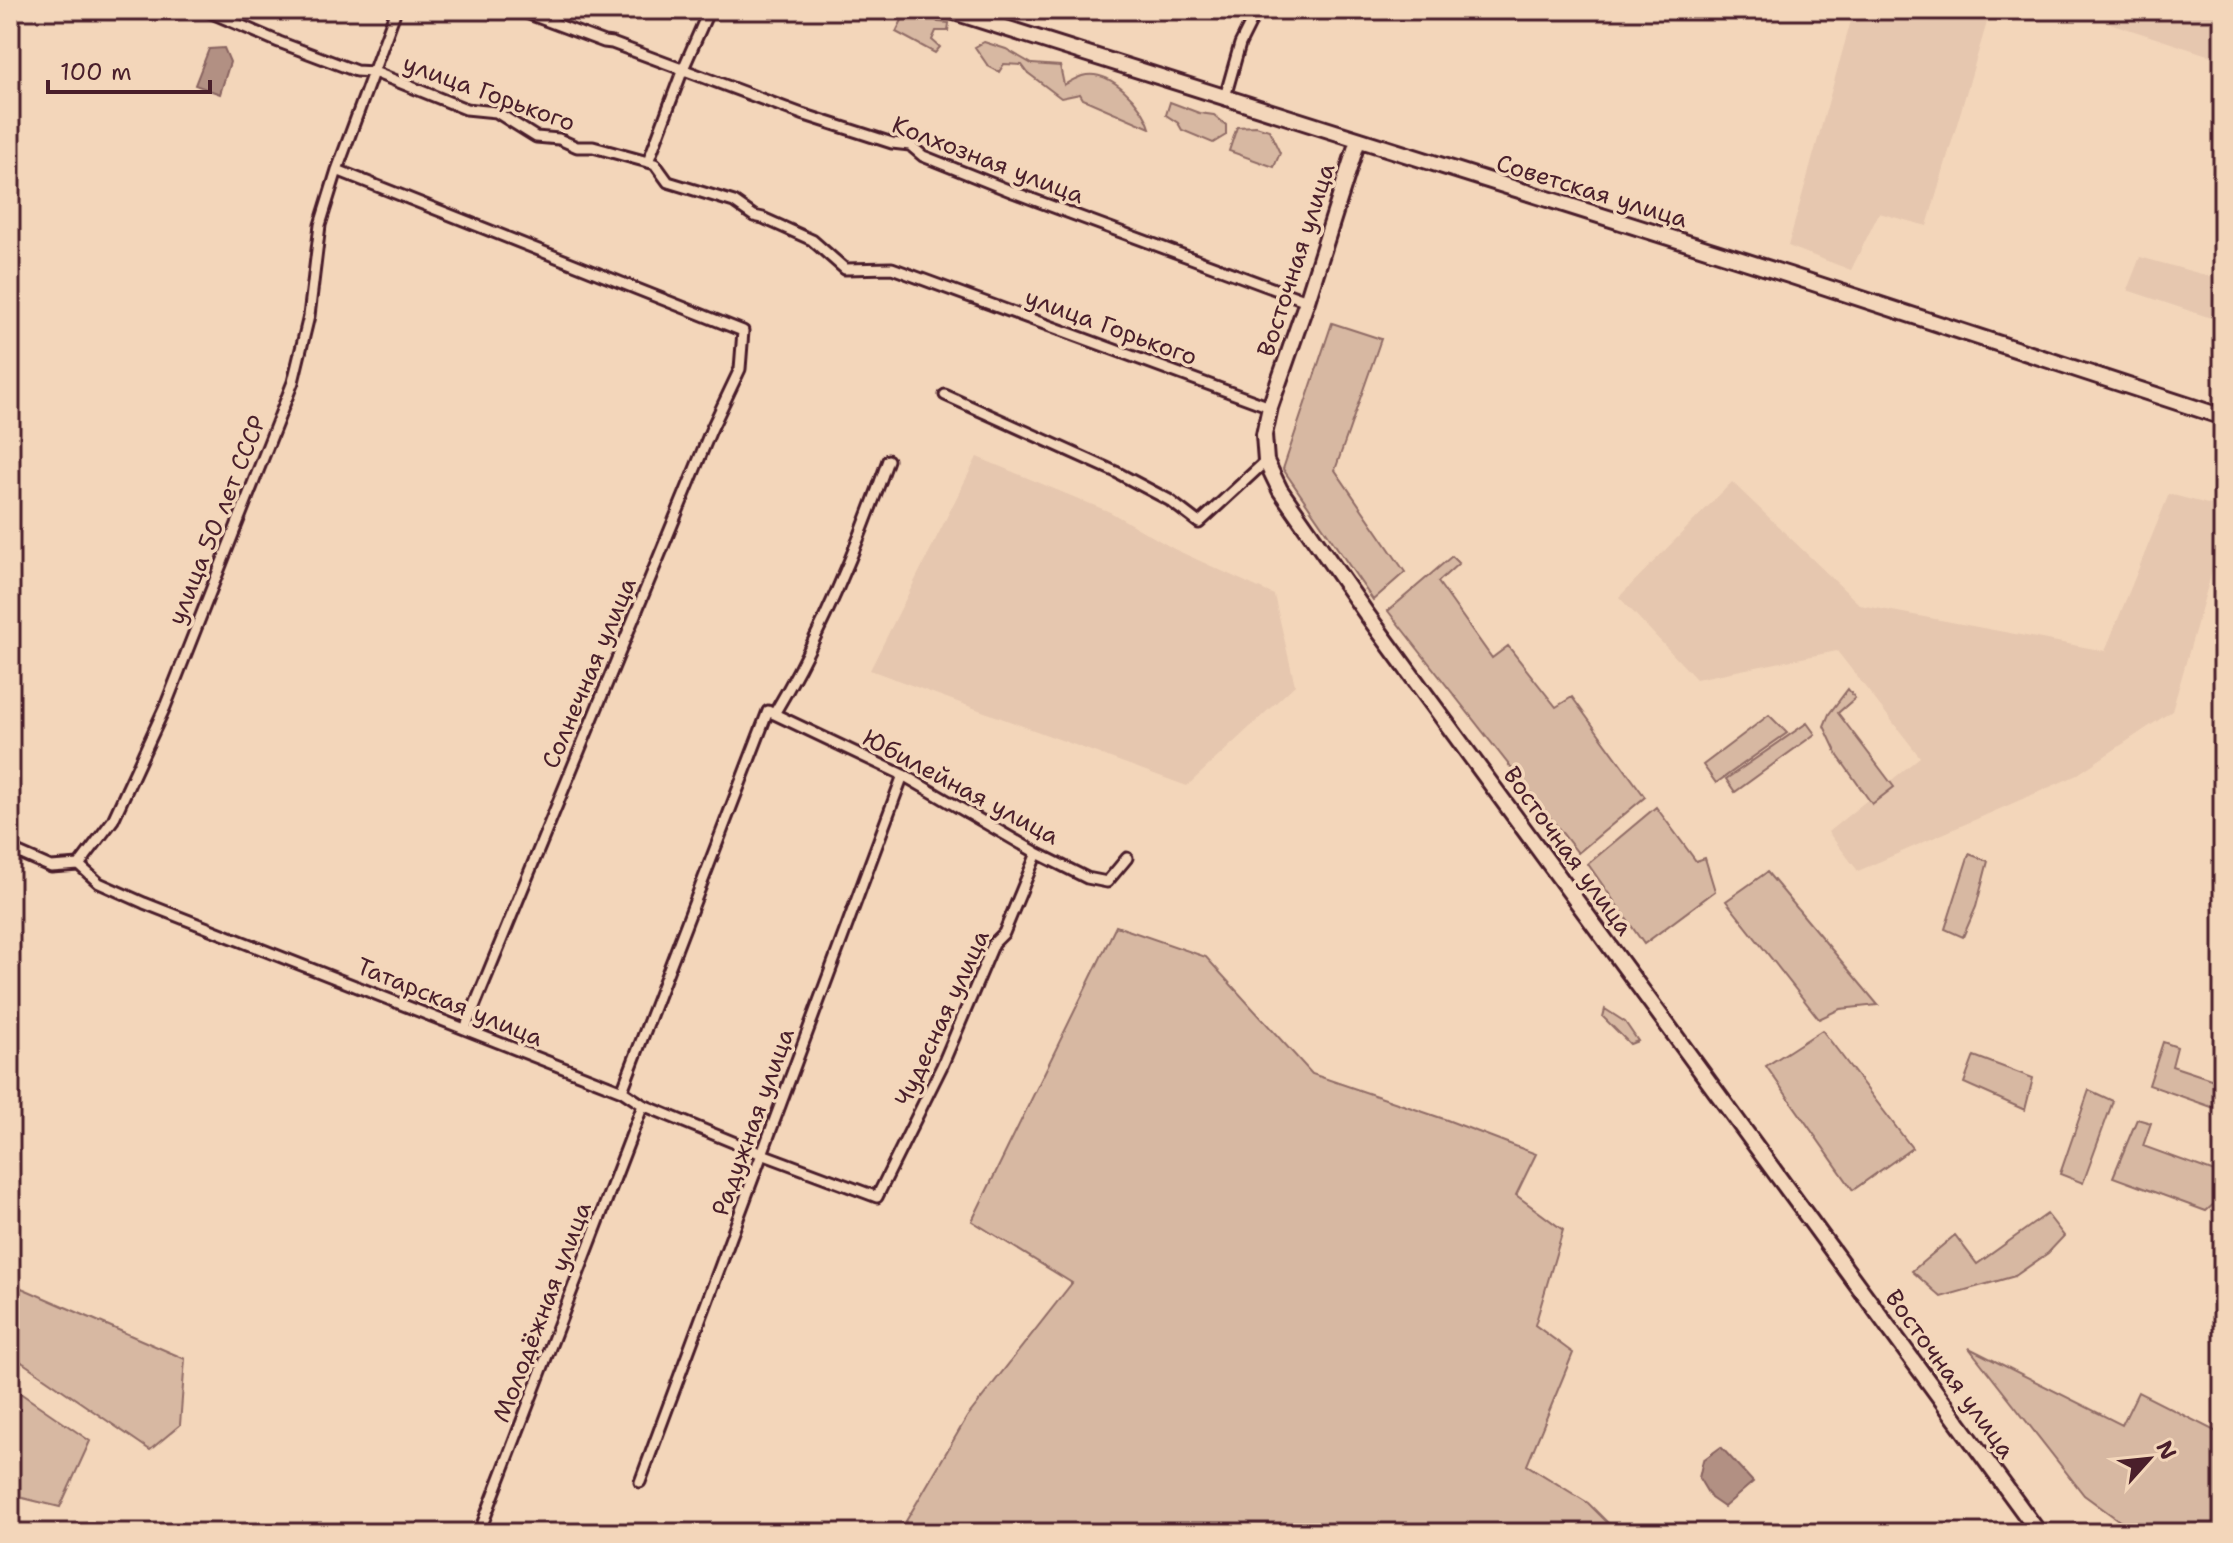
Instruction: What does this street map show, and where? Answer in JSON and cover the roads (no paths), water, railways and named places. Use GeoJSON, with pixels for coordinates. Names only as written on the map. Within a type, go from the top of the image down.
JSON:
{"type":"FeatureCollection","features":[{"type":"Feature","properties":{"kind":"main road","name":"Советская улица"},"geometry":{"type":"LineString","coordinates":[[951,11],[1789,275],[2223,417]]}},
{"type":"Feature","properties":{"kind":"main road","name":"Восточная улица"},"geometry":{"type":"LineString","coordinates":[[1358,140],[1270,407],[1264,435],[1266,461],[1280,490],[2039,1533]]}},
{"type":"Feature","properties":{"kind":"street","name":"улица Горького"},"geometry":{"type":"LineString","coordinates":[[189,10],[205,10],[279,42],[356,71],[374,72],[466,109],[496,112],[536,137],[559,139],[577,147],[593,147],[655,164],[668,182],[734,202],[754,216],[812,240],[845,269],[892,268],[1270,407]]}},
{"type":"Feature","properties":{"kind":"street","name":"улица 50 лет СССР"},"geometry":{"type":"LineString","coordinates":[[79,865],[113,820],[165,707],[293,382],[309,316],[320,225],[396,10]]}},
{"type":"Feature","properties":{"kind":"street","name":"Колхозная улица"},"geometry":{"type":"LineString","coordinates":[[518,10],[802,114],[892,143],[910,145],[923,156],[1013,192],[1307,301]]}},
{"type":"Feature","properties":{"kind":"street"},"geometry":{"type":"LineString","coordinates":[[648,162],[709,10]]}},
{"type":"Feature","properties":{"kind":"street"},"geometry":{"type":"LineString","coordinates":[[1225,97],[1240,44],[1257,10]]}},
{"type":"Feature","properties":{"kind":"street","name":"Солнечная улица"},"geometry":{"type":"LineString","coordinates":[[337,170],[743,331],[740,369],[711,430],[465,1029]]}},
{"type":"Feature","properties":{"kind":"street"},"geometry":{"type":"LineString","coordinates":[[945,395],[1116,472],[1169,500],[1199,523],[1266,461]]}},
{"type":"Feature","properties":{"kind":"street"},"geometry":{"type":"LineString","coordinates":[[622,1091],[771,712],[802,668],[863,527],[888,460]]}},
{"type":"Feature","properties":{"kind":"street","name":"Юбилейная улица"},"geometry":{"type":"LineString","coordinates":[[771,712],[903,775],[1037,853],[1087,878],[1107,882],[1127,858]]}},
{"type":"Feature","properties":{"kind":"street","name":"Радужная улица"},"geometry":{"type":"LineString","coordinates":[[640,1482],[903,775]]}},
{"type":"Feature","properties":{"kind":"street"},"geometry":{"type":"LineString","coordinates":[[10,849],[51,867],[79,865]]}},
{"type":"Feature","properties":{"kind":"street","name":"Чудесная улица"},"geometry":{"type":"LineString","coordinates":[[877,1197],[942,1066],[994,943],[1004,933],[1037,853]]}},
{"type":"Feature","properties":{"kind":"street","name":"Татарская улица"},"geometry":{"type":"LineString","coordinates":[[79,865],[99,883],[132,898],[622,1091],[643,1105],[877,1197]]}},
{"type":"Feature","properties":{"kind":"street","name":"Молодёжная улица"},"geometry":{"type":"LineString","coordinates":[[479,1533],[643,1105]]}}]}
